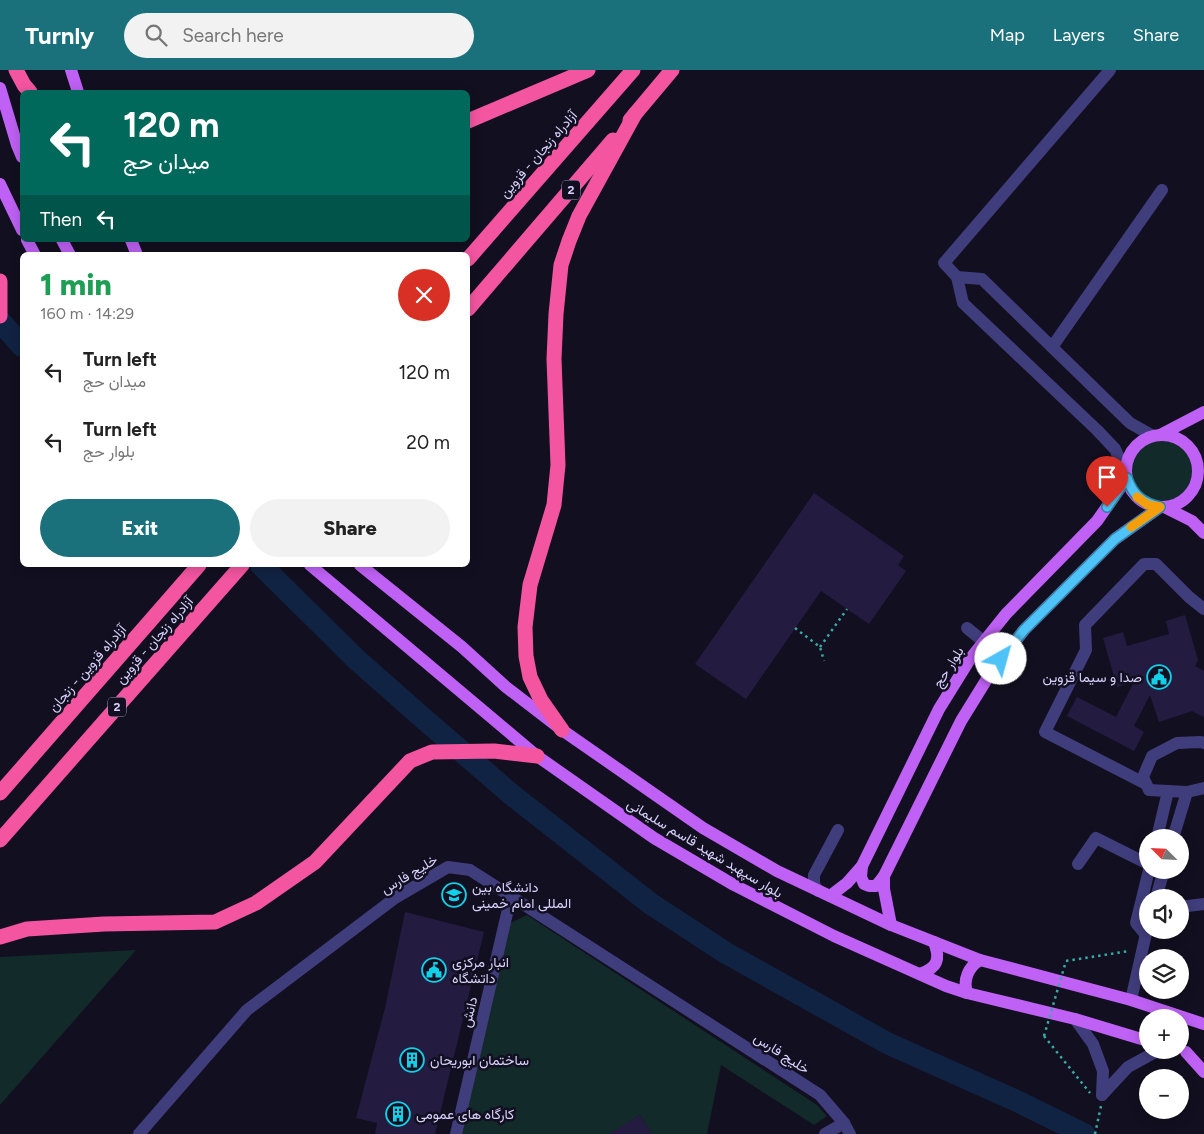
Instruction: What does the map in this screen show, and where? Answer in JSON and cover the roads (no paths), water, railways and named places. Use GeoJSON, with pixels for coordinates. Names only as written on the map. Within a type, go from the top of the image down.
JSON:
{"type":"FeatureCollection","features":[{"type":"Feature","properties":{"kind":"highway"},"geometry":{"type":"LineString","coordinates":[[16,70],[28,90]]}},
{"type":"Feature","properties":{"kind":"highway"},"geometry":{"type":"LineString","coordinates":[[470,120],[588,70]]}},
{"type":"Feature","properties":{"kind":"highway","name":"آزادراه زنجان - قزوین"},"geometry":{"type":"LineString","coordinates":[[470,257],[633,70]]}},
{"type":"Feature","properties":{"kind":"highway","name":"2"},"geometry":{"type":"LineString","coordinates":[[470,307],[672,70]]}},
{"type":"Feature","properties":{"kind":"highway"},"geometry":{"type":"LineString","coordinates":[[562,730],[541,700],[530,677],[526,656],[525,627],[530,585],[554,505],[556,489],[558,465],[554,359],[556,314],[562,265],[569,241],[579,216],[635,114]]}},
{"type":"Feature","properties":{"kind":"highway"},"geometry":{"type":"LineString","coordinates":[[0,281],[0,316]]}},
{"type":"Feature","properties":{"kind":"highway","name":"آزادراه قزوین - زنجان"},"geometry":{"type":"LineString","coordinates":[[0,793],[197,567]]}},
{"type":"Feature","properties":{"kind":"highway","name":"آزادراه زنجان - قزوین"},"geometry":{"type":"LineString","coordinates":[[0,840],[238,570]]}},
{"type":"Feature","properties":{"kind":"highway"},"geometry":{"type":"LineString","coordinates":[[0,937],[36,928],[104,924],[215,922],[256,903],[315,862],[410,760],[432,752],[494,752],[537,756]]}},
{"type":"Feature","properties":{"kind":"main road"},"geometry":{"type":"LineString","coordinates":[[72,70],[77,90]]}},
{"type":"Feature","properties":{"kind":"main road"},"geometry":{"type":"LineString","coordinates":[[0,88],[20,152]]}},
{"type":"Feature","properties":{"kind":"main road"},"geometry":{"type":"LineString","coordinates":[[0,184],[20,226]]}},
{"type":"Feature","properties":{"kind":"main road"},"geometry":{"type":"LineString","coordinates":[[1204,412],[1142,442],[1133,450],[1128,462],[1127,476],[1131,489],[1138,499],[1148,505],[1162,507],[1192,521],[1204,533]]}},
{"type":"Feature","properties":{"kind":"main road"},"geometry":{"type":"LineString","coordinates":[[1157,436],[1174,437],[1186,444],[1200,467],[1204,487]]}},
{"type":"Feature","properties":{"kind":"main road"},"geometry":{"type":"LineString","coordinates":[[862,866],[861,877],[864,884],[876,886],[884,876],[961,720],[990,674],[1024,630],[1115,539],[1162,507],[1177,504],[1188,497],[1195,486],[1200,467]]}},
{"type":"Feature","properties":{"kind":"main road","name":"بلوار حج"},"geometry":{"type":"LineString","coordinates":[[830,896],[847,883],[862,866],[939,709],[970,659],[1006,614],[1097,521],[1127,476]]}},
{"type":"Feature","properties":{"kind":"main road","name":"بلوار سپهبد شهید قاسم سلیمانی"},"geometry":{"type":"LineString","coordinates":[[312,567],[537,756],[654,838],[734,885],[834,936],[946,986],[967,993],[1075,1019],[1139,1038]]}},
{"type":"Feature","properties":{"kind":"main road","name":"بلوار سپهبد شهید قاسم سلیمانی"},"geometry":{"type":"LineString","coordinates":[[362,567],[462,647],[506,687],[562,730],[703,828],[776,870],[890,925],[980,960],[1131,1000],[1202,1023]]}},
{"type":"Feature","properties":{"kind":"main road"},"geometry":{"type":"LineString","coordinates":[[884,876],[890,925]]}},
{"type":"Feature","properties":{"kind":"main road"},"geometry":{"type":"LineString","coordinates":[[920,974],[929,971],[935,966],[938,958],[934,942]]}},
{"type":"Feature","properties":{"kind":"main road"},"geometry":{"type":"LineString","coordinates":[[967,993],[965,986],[969,970],[980,960]]}},
{"type":"Feature","properties":{"kind":"main road"},"geometry":{"type":"LineString","coordinates":[[1189,1053],[1204,1058]]}},
{"type":"Feature","properties":{"kind":"main road"},"geometry":{"type":"LineString","coordinates":[[1189,1058],[1204,1072]]}},
{"type":"Feature","properties":{"kind":"street"},"geometry":{"type":"LineString","coordinates":[[1110,70],[944,262],[957,277],[963,303],[1115,448],[1127,476]]}},
{"type":"Feature","properties":{"kind":"street"},"geometry":{"type":"LineString","coordinates":[[1052,347],[1162,190]]}},
{"type":"Feature","properties":{"kind":"street"},"geometry":{"type":"LineString","coordinates":[[957,277],[982,278],[1130,423],[1157,436]]}},
{"type":"Feature","properties":{"kind":"street"},"geometry":{"type":"LineString","coordinates":[[1146,784],[1045,732],[1086,650],[1085,625],[1144,564],[1156,564],[1189,597],[1204,609]]}},
{"type":"Feature","properties":{"kind":"street"},"geometry":{"type":"LineString","coordinates":[[967,628],[983,641]]}},
{"type":"Feature","properties":{"kind":"street"},"geometry":{"type":"LineString","coordinates":[[1204,743],[1178,744],[1152,756],[1143,778],[1150,790],[1186,792],[1204,788]]}},
{"type":"Feature","properties":{"kind":"street"},"geometry":{"type":"LineString","coordinates":[[1159,829],[1168,791]]}},
{"type":"Feature","properties":{"kind":"street"},"geometry":{"type":"LineString","coordinates":[[1176,829],[1186,792]]}},
{"type":"Feature","properties":{"kind":"street"},"geometry":{"type":"LineString","coordinates":[[818,891],[814,884],[814,875],[838,830]]}},
{"type":"Feature","properties":{"kind":"street"},"geometry":{"type":"LineString","coordinates":[[1078,864],[1096,838],[1139,860]]}},
{"type":"Feature","properties":{"kind":"street","name":"خلیج فارس"},"geometry":{"type":"LineString","coordinates":[[139,1134],[247,1010],[395,898],[448,867],[470,870],[820,1095],[847,1128]]}},
{"type":"Feature","properties":{"kind":"street","name":"دانش"},"geometry":{"type":"LineString","coordinates":[[456,1134],[511,896]]}},
{"type":"Feature","properties":{"kind":"street"},"geometry":{"type":"LineString","coordinates":[[1189,906],[1204,904]]}},
{"type":"Feature","properties":{"kind":"street"},"geometry":{"type":"LineString","coordinates":[[1139,911],[1136,923],[1139,925]]}},
{"type":"Feature","properties":{"kind":"street"},"geometry":{"type":"LineString","coordinates":[[1131,1000],[1144,939]]}},
{"type":"Feature","properties":{"kind":"street"},"geometry":{"type":"LineString","coordinates":[[1075,1019],[1093,1044],[1103,1070],[1102,1095],[1128,1067],[1143,1059]]}},
{"type":"Feature","properties":{"kind":"street"},"geometry":{"type":"LineString","coordinates":[[825,1134],[847,1128]]}},
{"type":"Feature","properties":{"kind":"waterway"},"geometry":{"type":"LineString","coordinates":[[0,321],[20,344]]}},
{"type":"Feature","properties":{"kind":"waterway"},"geometry":{"type":"LineString","coordinates":[[263,567],[357,660],[424,719],[512,795],[651,904],[726,953],[887,1043],[1019,1102],[1084,1134]]}},
{"type":"Feature","properties":{"kind":"place","name":"صدا و سیما قزوین"},"geometry":{"type":"Point","coordinates":[1159,677]}},
{"type":"Feature","properties":{"kind":"place","name":"دانشگاه بین المللی امام خمینی"},"geometry":{"type":"Point","coordinates":[454,895]}},
{"type":"Feature","properties":{"kind":"place","name":"انبار مرکزی داتشگاه"},"geometry":{"type":"Point","coordinates":[434,970]}},
{"type":"Feature","properties":{"kind":"place","name":"ساختمان ابوریحان"},"geometry":{"type":"Point","coordinates":[412,1060]}},
{"type":"Feature","properties":{"kind":"place","name":"کارگاه های عمومی"},"geometry":{"type":"Point","coordinates":[398,1114]}}]}
